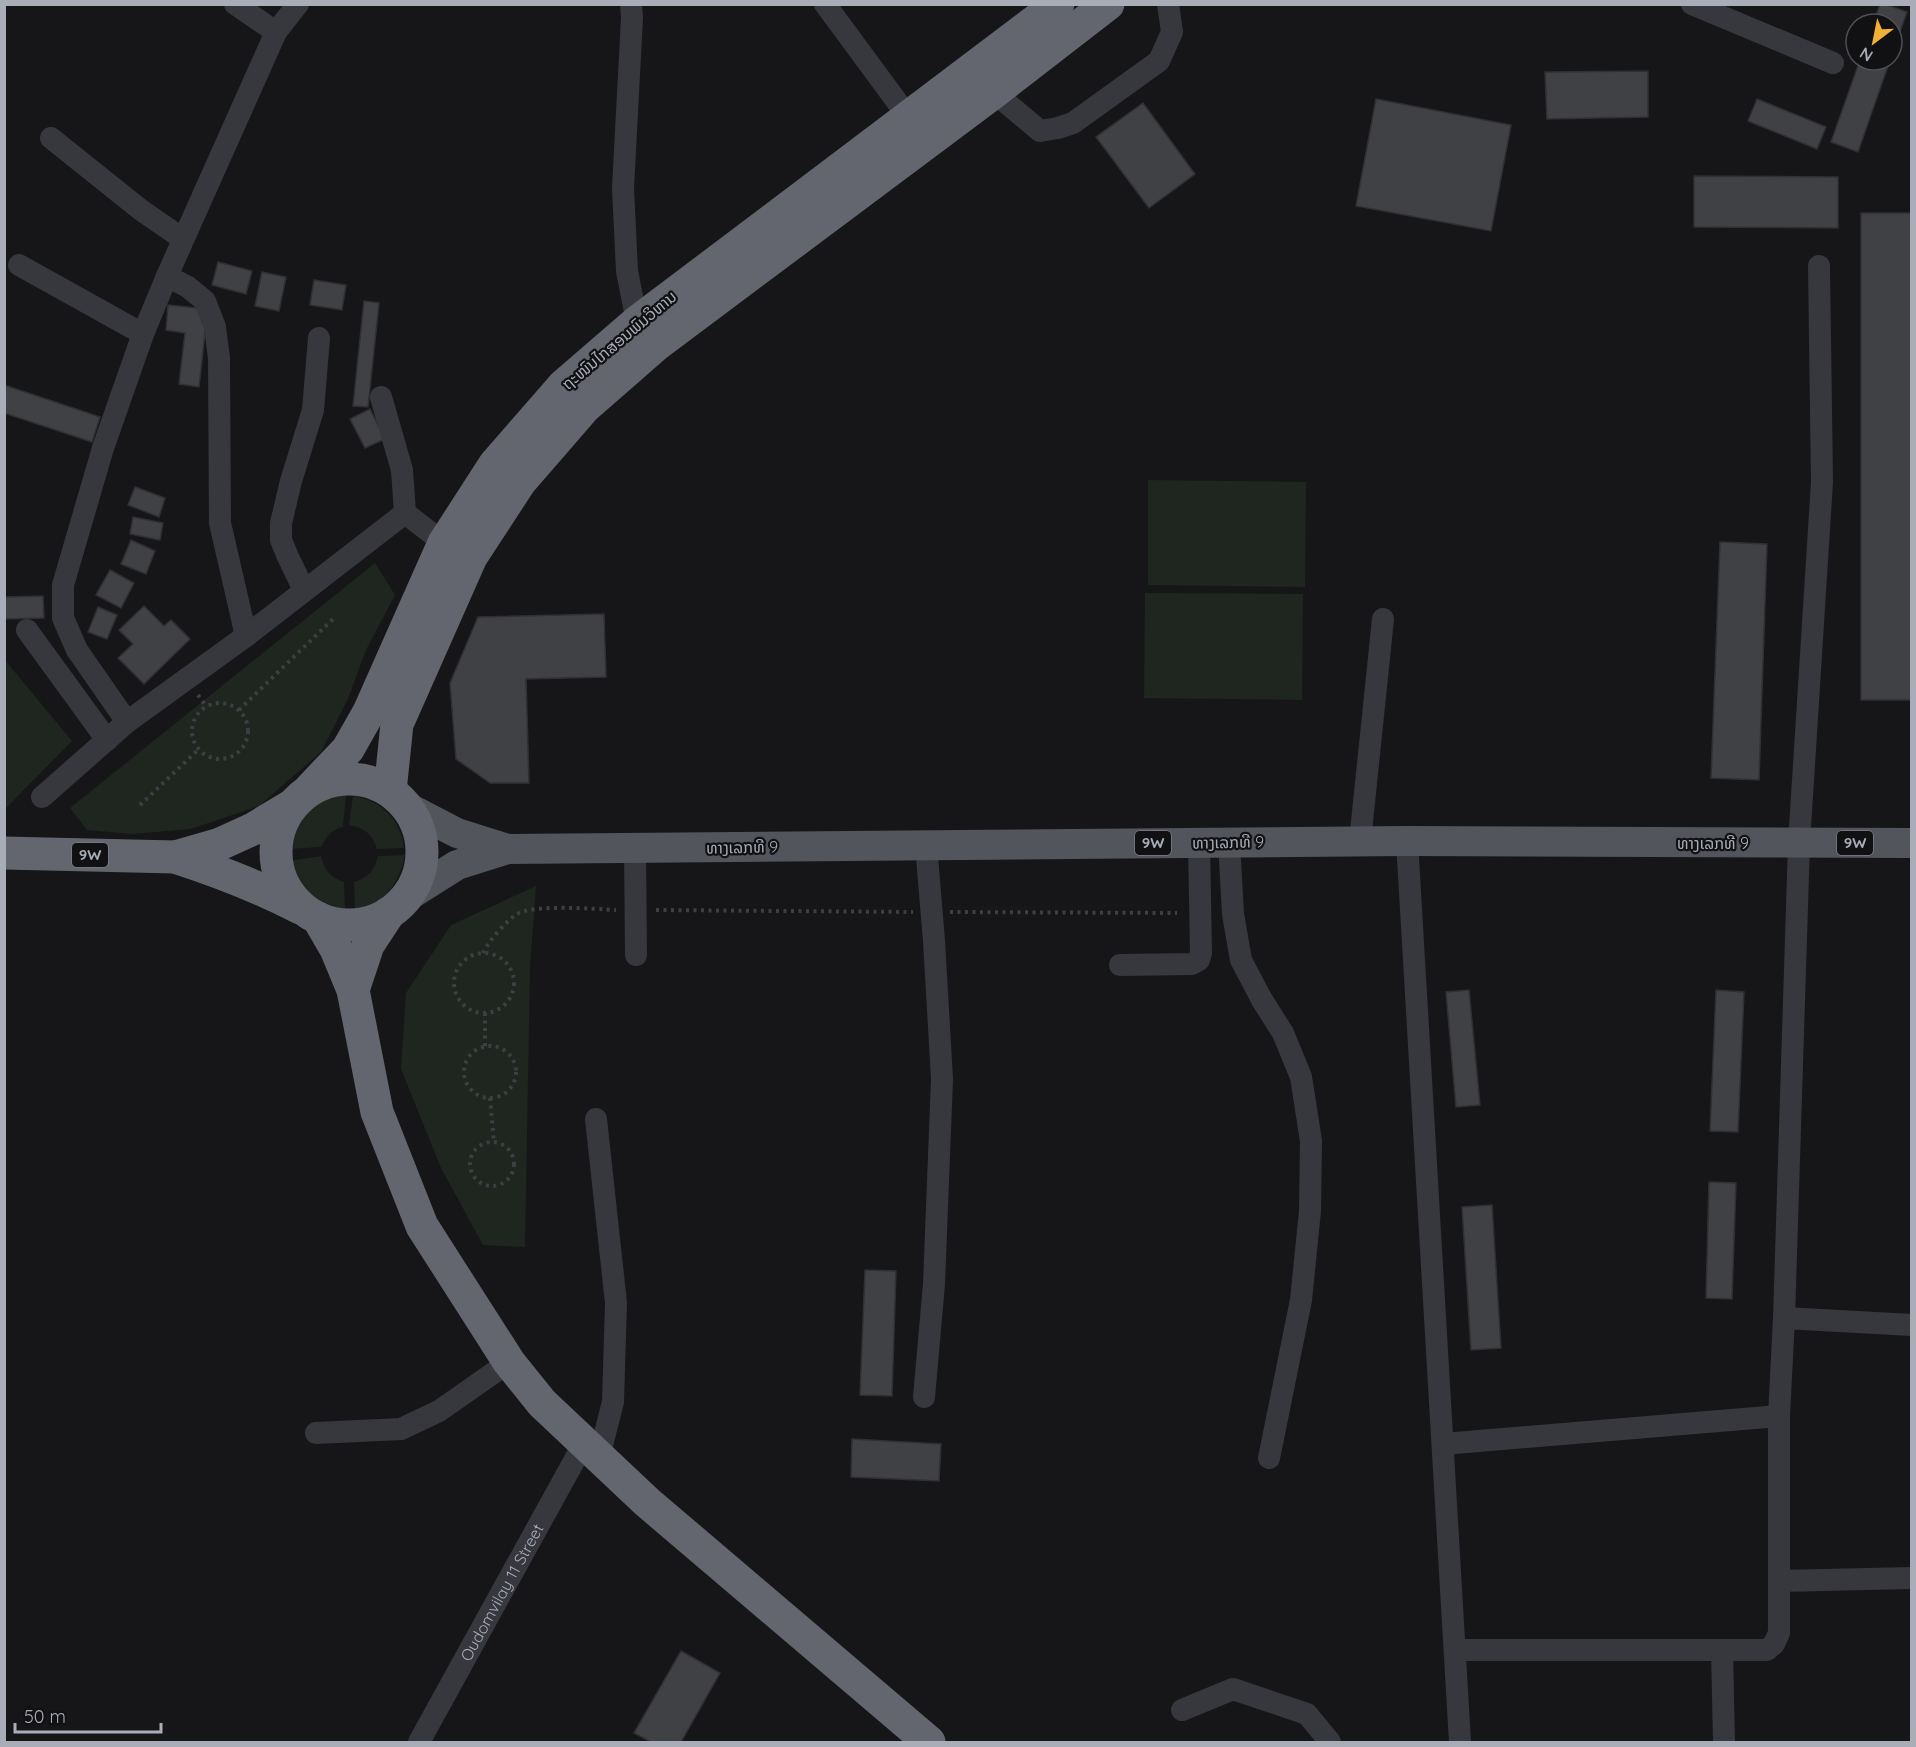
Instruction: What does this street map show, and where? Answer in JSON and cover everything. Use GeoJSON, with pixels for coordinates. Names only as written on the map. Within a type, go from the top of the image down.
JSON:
{"type":"FeatureCollection","features":[{"type":"Feature","properties":{"kind":"highway","name":"ຖະໜົນໄກສອນພົມວິຫານ"},"geometry":{"type":"LineString","coordinates":[[398,799],[397,724],[471,557],[520,482],[646,334],[909,118],[982,82],[1058,4]]}},
{"type":"Feature","properties":{"kind":"highway","name":"ຖະໜົນໄກສອນພົມວິຫານ"},"geometry":{"type":"LineString","coordinates":[[300,797],[348,749],[369,712],[444,543],[495,464],[563,386],[646,334],[982,82],[1108,4]]}},
{"type":"Feature","properties":{"kind":"highway"},"geometry":{"type":"LineString","coordinates":[[175,856],[220,844],[253,829],[300,797],[329,781],[350,778],[371,782],[398,799],[418,828],[422,851],[419,875],[368,945],[353,990]]}},
{"type":"Feature","properties":{"kind":"highway"},"geometry":{"type":"LineString","coordinates":[[300,797],[280,825],[275,848],[278,871],[287,892],[310,914],[336,949],[353,990],[377,1112],[422,1226],[508,1362],[542,1403],[647,1502],[929,1743]]}},
{"type":"Feature","properties":{"kind":"highway","name":"9W"},"geometry":{"type":"LineString","coordinates":[[4,854],[175,856]]}},
{"type":"Feature","properties":{"kind":"highway"},"geometry":{"type":"LineString","coordinates":[[175,856],[266,890],[310,914],[342,925],[366,923],[399,905]]}},
{"type":"Feature","properties":{"kind":"main road","name":"ທາງເລກທີ 9"},"geometry":{"type":"LineString","coordinates":[[398,799],[457,833],[508,849]]}},
{"type":"Feature","properties":{"kind":"main road","name":"ທາງເລກທີ 9"},"geometry":{"type":"LineString","coordinates":[[399,905],[457,865],[508,849],[1360,841],[1911,843]]}},
{"type":"Feature","properties":{"kind":"street"},"geometry":{"type":"LineString","coordinates":[[235,4],[276,32]]}},
{"type":"Feature","properties":{"kind":"street"},"geometry":{"type":"LineString","coordinates":[[127,722],[77,651],[63,618],[63,585],[103,448],[142,334],[276,32],[298,4]]}},
{"type":"Feature","properties":{"kind":"street"},"geometry":{"type":"LineString","coordinates":[[632,4],[623,188],[627,271],[646,334]]}},
{"type":"Feature","properties":{"kind":"street"},"geometry":{"type":"LineString","coordinates":[[825,4],[909,118]]}},
{"type":"Feature","properties":{"kind":"street"},"geometry":{"type":"LineString","coordinates":[[982,82],[1040,131],[1073,123],[1159,61],[1172,32],[1168,4]]}},
{"type":"Feature","properties":{"kind":"street"},"geometry":{"type":"LineString","coordinates":[[1692,4],[1833,63]]}},
{"type":"Feature","properties":{"kind":"street"},"geometry":{"type":"LineString","coordinates":[[51,138],[141,210],[183,239]]}},
{"type":"Feature","properties":{"kind":"street"},"geometry":{"type":"LineString","coordinates":[[19,265],[142,334]]}},
{"type":"Feature","properties":{"kind":"street"},"geometry":{"type":"LineString","coordinates":[[1455,1650],[1767,1650],[1774,1644],[1779,1633],[1779,1416],[1799,843],[1822,482],[1819,266]]}},
{"type":"Feature","properties":{"kind":"street"},"geometry":{"type":"LineString","coordinates":[[167,276],[188,287],[205,300],[215,327],[219,358],[220,523],[246,636]]}},
{"type":"Feature","properties":{"kind":"street"},"geometry":{"type":"LineString","coordinates":[[304,590],[281,540],[281,523],[291,481],[313,410],[319,338]]}},
{"type":"Feature","properties":{"kind":"street"},"geometry":{"type":"LineString","coordinates":[[381,397],[402,470],[405,513],[444,543]]}},
{"type":"Feature","properties":{"kind":"street"},"geometry":{"type":"LineString","coordinates":[[42,797],[127,722],[246,636],[405,513]]}},
{"type":"Feature","properties":{"kind":"street"},"geometry":{"type":"LineString","coordinates":[[1360,841],[1383,619]]}},
{"type":"Feature","properties":{"kind":"street"},"geometry":{"type":"LineString","coordinates":[[27,630],[107,740]]}},
{"type":"Feature","properties":{"kind":"street"},"geometry":{"type":"LineString","coordinates":[[1407,841],[1460,1743]]}},
{"type":"Feature","properties":{"kind":"street"},"geometry":{"type":"LineString","coordinates":[[1120,965],[1192,964],[1199,960],[1202,953],[1199,842]]}},
{"type":"Feature","properties":{"kind":"street"},"geometry":{"type":"LineString","coordinates":[[1229,842],[1233,914],[1241,960],[1283,1033],[1301,1077],[1311,1141],[1310,1211],[1301,1300],[1269,1458]]}},
{"type":"Feature","properties":{"kind":"street"},"geometry":{"type":"LineString","coordinates":[[924,1397],[934,1284],[942,1078],[926,845]]}},
{"type":"Feature","properties":{"kind":"street"},"geometry":{"type":"LineString","coordinates":[[635,848],[636,955]]}},
{"type":"Feature","properties":{"kind":"street","name":"Oudomvilay 11 Street"},"geometry":{"type":"LineString","coordinates":[[419,1743],[592,1450],[613,1402],[616,1303],[596,1119]]}},
{"type":"Feature","properties":{"kind":"street"},"geometry":{"type":"LineString","coordinates":[[1784,1318],[1911,1325]]}},
{"type":"Feature","properties":{"kind":"street"},"geometry":{"type":"LineString","coordinates":[[316,1433],[401,1428],[439,1411],[508,1362]]}},
{"type":"Feature","properties":{"kind":"street"},"geometry":{"type":"LineString","coordinates":[[1443,1444],[1779,1416]]}},
{"type":"Feature","properties":{"kind":"street"},"geometry":{"type":"LineString","coordinates":[[1779,1581],[1911,1578]]}},
{"type":"Feature","properties":{"kind":"street"},"geometry":{"type":"LineString","coordinates":[[1722,1650],[1724,1743]]}},
{"type":"Feature","properties":{"kind":"street"},"geometry":{"type":"LineString","coordinates":[[1182,1710],[1233,1689],[1308,1714],[1330,1743]]}},
{"type":"Feature","properties":{"kind":"path"},"geometry":{"type":"LineString","coordinates":[[239,710],[333,619]]}},
{"type":"Feature","properties":{"kind":"path"},"geometry":{"type":"LineString","coordinates":[[216,703],[226,703],[239,710],[245,718],[248,730],[247,740],[235,755],[219,759],[210,757],[199,749],[192,731],[198,714],[207,706],[216,703]]}},
{"type":"Feature","properties":{"kind":"path"},"geometry":{"type":"LineString","coordinates":[[140,805],[199,749]]}},
{"type":"Feature","properties":{"kind":"path"},"geometry":{"type":"LineString","coordinates":[[483,953],[488,942],[518,914],[540,909],[1177,913]]}},
{"type":"Feature","properties":{"kind":"path"},"geometry":{"type":"LineString","coordinates":[[483,953],[502,959],[513,974],[514,983],[509,1001],[502,1007],[485,1013],[475,1012],[466,1007],[455,990],[458,969],[464,961],[483,953]]}},
{"type":"Feature","properties":{"kind":"path"},"geometry":{"type":"LineString","coordinates":[[485,1013],[485,1047]]}},
{"type":"Feature","properties":{"kind":"path"},"geometry":{"type":"LineString","coordinates":[[485,1047],[502,1049],[514,1062],[516,1070],[512,1087],[498,1097],[481,1097],[468,1087],[464,1079],[466,1062],[477,1049],[485,1047]]}},
{"type":"Feature","properties":{"kind":"path"},"geometry":{"type":"LineString","coordinates":[[490,1098],[494,1142]]}},
{"type":"Feature","properties":{"kind":"path"},"geometry":{"type":"LineString","coordinates":[[494,1142],[511,1152],[515,1165],[505,1183],[491,1186],[477,1180],[470,1167],[474,1152],[486,1143],[494,1142]]}},
{"type":"Feature","properties":{"kind":"shaded area"},"geometry":{"type":"Polygon","coordinates":[[[1148,480],[1306,482],[1305,587],[1148,585],[1148,480]]]}},
{"type":"Feature","properties":{"kind":"shaded area"},"geometry":{"type":"Polygon","coordinates":[[[375,563],[395,595],[366,650],[348,699],[321,752],[259,806],[191,829],[133,834],[87,830],[70,808],[375,563]]]}},
{"type":"Feature","properties":{"kind":"shaded area"},"geometry":{"type":"Polygon","coordinates":[[[1145,593],[1303,594],[1302,700],[1144,698],[1145,593]]]}},
{"type":"Feature","properties":{"kind":"shaded area"},"geometry":{"type":"Polygon","coordinates":[[[4,659],[72,741],[5,809],[4,809],[4,659]]]}},
{"type":"Feature","properties":{"kind":"shaded area"},"geometry":{"type":"Polygon","coordinates":[[[346,795],[343,827],[330,834],[321,847],[290,849],[293,833],[301,819],[312,807],[326,799],[346,795]]]}},
{"type":"Feature","properties":{"kind":"shaded area"},"geometry":{"type":"Polygon","coordinates":[[[353,796],[372,802],[388,813],[399,829],[404,848],[377,849],[367,832],[349,825],[353,796]]]}},
{"type":"Feature","properties":{"kind":"shaded area"},"geometry":{"type":"Polygon","coordinates":[[[405,855],[399,875],[389,891],[375,904],[355,909],[354,882],[370,873],[378,856],[405,855]]]}},
{"type":"Feature","properties":{"kind":"shaded area"},"geometry":{"type":"Polygon","coordinates":[[[321,856],[328,872],[344,882],[345,909],[325,905],[309,895],[298,880],[290,861],[321,856]]]}},
{"type":"Feature","properties":{"kind":"shaded area"},"geometry":{"type":"Polygon","coordinates":[[[536,886],[530,968],[525,1247],[483,1245],[441,1168],[401,1069],[406,993],[451,925],[536,886]]]}},
{"type":"Feature","properties":{"kind":"building"},"geometry":{"type":"Polygon","coordinates":[[[1880,4],[1885,4],[1907,12],[1904,20],[1904,12],[1877,12],[1880,4]]]}},
{"type":"Feature","properties":{"kind":"building"},"geometry":{"type":"Polygon","coordinates":[[[1648,71],[1648,117],[1547,119],[1545,72],[1648,71]]]}},
{"type":"Feature","properties":{"kind":"building"},"geometry":{"type":"Polygon","coordinates":[[[1856,72],[1886,72],[1858,152],[1831,142],[1856,72]]]}},
{"type":"Feature","properties":{"kind":"building"},"geometry":{"type":"Polygon","coordinates":[[[1376,99],[1511,125],[1491,231],[1356,206],[1376,99]]]}},
{"type":"Feature","properties":{"kind":"building"},"geometry":{"type":"Polygon","coordinates":[[[1757,99],[1826,127],[1817,149],[1748,121],[1757,99]]]}},
{"type":"Feature","properties":{"kind":"building"},"geometry":{"type":"Polygon","coordinates":[[[1143,103],[1195,174],[1149,208],[1096,137],[1143,103]]]}},
{"type":"Feature","properties":{"kind":"building"},"geometry":{"type":"Polygon","coordinates":[[[1694,176],[1838,177],[1838,228],[1694,227],[1694,176]]]}},
{"type":"Feature","properties":{"kind":"building"},"geometry":{"type":"Polygon","coordinates":[[[1861,213],[1912,213],[1912,700],[1861,700],[1861,213]]]}},
{"type":"Feature","properties":{"kind":"building"},"geometry":{"type":"Polygon","coordinates":[[[218,262],[252,271],[246,294],[212,285],[218,262]]]}},
{"type":"Feature","properties":{"kind":"building"},"geometry":{"type":"Polygon","coordinates":[[[262,272],[286,277],[279,311],[255,306],[262,272]]]}},
{"type":"Feature","properties":{"kind":"building"},"geometry":{"type":"Polygon","coordinates":[[[314,280],[346,285],[342,310],[310,305],[314,280]]]}},
{"type":"Feature","properties":{"kind":"building"},"geometry":{"type":"Polygon","coordinates":[[[364,301],[379,303],[368,407],[353,406],[364,301]]]}},
{"type":"Feature","properties":{"kind":"building"},"geometry":{"type":"Polygon","coordinates":[[[168,305],[197,308],[206,323],[199,387],[179,384],[185,333],[166,330],[168,305]]]}},
{"type":"Feature","properties":{"kind":"building"},"geometry":{"type":"Polygon","coordinates":[[[4,385],[100,417],[92,442],[4,413],[4,385]]]}},
{"type":"Feature","properties":{"kind":"building"},"geometry":{"type":"Polygon","coordinates":[[[370,409],[385,439],[365,448],[350,419],[370,409]]]}},
{"type":"Feature","properties":{"kind":"building"},"geometry":{"type":"Polygon","coordinates":[[[135,487],[165,498],[159,517],[128,505],[135,487]]]}},
{"type":"Feature","properties":{"kind":"building"},"geometry":{"type":"Polygon","coordinates":[[[133,517],[163,523],[160,540],[130,534],[133,517]]]}},
{"type":"Feature","properties":{"kind":"building"},"geometry":{"type":"Polygon","coordinates":[[[131,540],[155,551],[146,574],[121,564],[131,540]]]}},
{"type":"Feature","properties":{"kind":"building"},"geometry":{"type":"Polygon","coordinates":[[[1720,542],[1767,544],[1759,780],[1711,778],[1720,542]]]}},
{"type":"Feature","properties":{"kind":"building"},"geometry":{"type":"Polygon","coordinates":[[[110,570],[134,583],[121,608],[96,595],[110,570]]]}},
{"type":"Feature","properties":{"kind":"building"},"geometry":{"type":"Polygon","coordinates":[[[43,596],[44,618],[4,619],[4,597],[43,596]]]}},
{"type":"Feature","properties":{"kind":"building"},"geometry":{"type":"Polygon","coordinates":[[[144,606],[164,626],[171,620],[190,639],[144,684],[118,658],[133,644],[119,630],[144,606]]]}},
{"type":"Feature","properties":{"kind":"building"},"geometry":{"type":"Polygon","coordinates":[[[98,607],[117,615],[107,639],[88,632],[98,607]]]}},
{"type":"Feature","properties":{"kind":"building"},"geometry":{"type":"Polygon","coordinates":[[[604,614],[606,677],[526,679],[529,783],[490,783],[456,759],[450,683],[478,617],[604,614]]]}},
{"type":"Feature","properties":{"kind":"building"},"geometry":{"type":"Polygon","coordinates":[[[1469,990],[1480,1105],[1456,1107],[1446,992],[1469,990]]]}},
{"type":"Feature","properties":{"kind":"building"},"geometry":{"type":"Polygon","coordinates":[[[1716,990],[1744,992],[1738,1132],[1710,1131],[1716,990]]]}},
{"type":"Feature","properties":{"kind":"building"},"geometry":{"type":"Polygon","coordinates":[[[1709,1182],[1736,1183],[1732,1299],[1706,1298],[1709,1182]]]}},
{"type":"Feature","properties":{"kind":"building"},"geometry":{"type":"Polygon","coordinates":[[[1492,1205],[1501,1348],[1471,1350],[1462,1207],[1492,1205]]]}},
{"type":"Feature","properties":{"kind":"building"},"geometry":{"type":"Polygon","coordinates":[[[865,1270],[896,1271],[892,1396],[860,1395],[865,1270]]]}},
{"type":"Feature","properties":{"kind":"building"},"geometry":{"type":"Polygon","coordinates":[[[852,1439],[941,1444],[939,1481],[851,1477],[852,1439]]]}},
{"type":"Feature","properties":{"kind":"building"},"geometry":{"type":"Polygon","coordinates":[[[681,1651],[720,1673],[681,1742],[651,1742],[634,1733],[681,1651]]]}}]}
